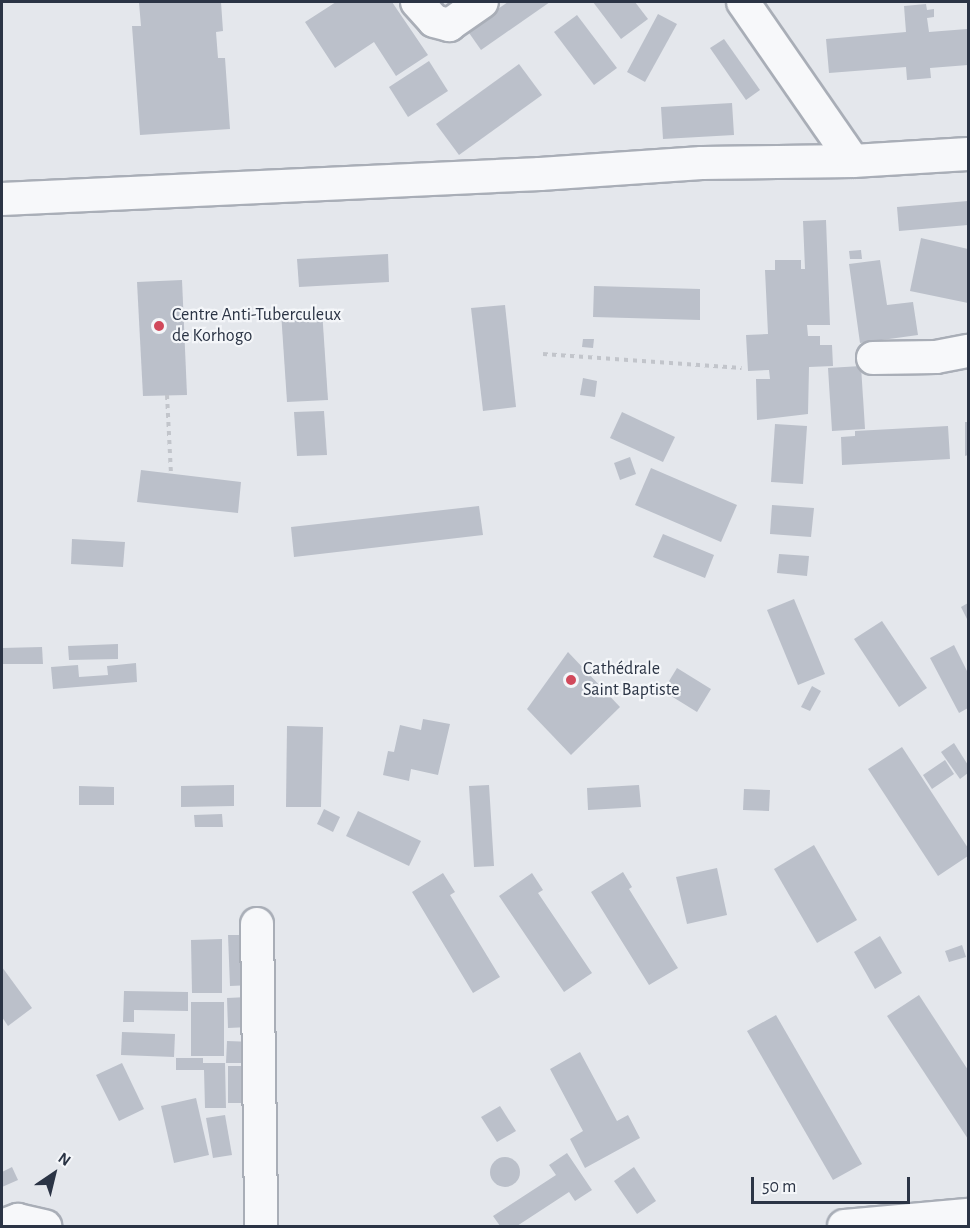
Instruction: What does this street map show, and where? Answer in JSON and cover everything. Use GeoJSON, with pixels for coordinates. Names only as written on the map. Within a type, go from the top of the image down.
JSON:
{"type":"FeatureCollection","features":[{"type":"Feature","properties":{"kind":"street"},"geometry":{"type":"LineString","coordinates":[[417,2],[434,21],[449,25],[482,2]]}},
{"type":"Feature","properties":{"kind":"street"},"geometry":{"type":"LineString","coordinates":[[742,2],[853,161]]}},
{"type":"Feature","properties":{"kind":"street"},"geometry":{"type":"LineString","coordinates":[[2,199],[540,174],[702,164],[853,161],[969,154]]}},
{"type":"Feature","properties":{"kind":"street"},"geometry":{"type":"LineString","coordinates":[[873,358],[936,357],[969,351]]}},
{"type":"Feature","properties":{"kind":"street"},"geometry":{"type":"LineString","coordinates":[[257,924],[261,1227]]}},
{"type":"Feature","properties":{"kind":"street"},"geometry":{"type":"LineString","coordinates":[[844,1227],[969,1215]]}},
{"type":"Feature","properties":{"kind":"street"},"geometry":{"type":"LineString","coordinates":[[2,1227],[18,1220],[45,1227]]}},
{"type":"Feature","properties":{"kind":"path"},"geometry":{"type":"LineString","coordinates":[[543,354],[742,368]]}},
{"type":"Feature","properties":{"kind":"path"},"geometry":{"type":"LineString","coordinates":[[167,395],[171,474]]}},
{"type":"Feature","properties":{"kind":"building"},"geometry":{"type":"Polygon","coordinates":[[[221,2],[223,31],[216,32],[218,58],[225,58],[230,129],[140,135],[132,26],[141,26],[139,3],[221,2]]]}},
{"type":"Feature","properties":{"kind":"building"},"geometry":{"type":"Polygon","coordinates":[[[336,2],[392,2],[428,55],[396,76],[374,42],[335,68],[305,22],[336,2]]]}},
{"type":"Feature","properties":{"kind":"building"},"geometry":{"type":"Polygon","coordinates":[[[508,2],[550,2],[481,50],[467,30],[508,2]]]}},
{"type":"Feature","properties":{"kind":"building"},"geometry":{"type":"Polygon","coordinates":[[[593,2],[635,2],[648,19],[621,39],[593,2]]]}},
{"type":"Feature","properties":{"kind":"building"},"geometry":{"type":"Polygon","coordinates":[[[926,4],[927,10],[934,9],[934,17],[927,18],[929,32],[967,29],[968,65],[930,68],[931,78],[907,80],[906,67],[829,73],[826,39],[906,32],[904,6],[926,4]]]}},
{"type":"Feature","properties":{"kind":"building"},"geometry":{"type":"Polygon","coordinates":[[[658,14],[677,24],[645,82],[627,72],[658,14]]]}},
{"type":"Feature","properties":{"kind":"building"},"geometry":{"type":"Polygon","coordinates":[[[577,15],[617,68],[594,85],[554,32],[577,15]]]}},
{"type":"Feature","properties":{"kind":"building"},"geometry":{"type":"Polygon","coordinates":[[[724,39],[760,90],[746,100],[710,48],[724,39]]]}},
{"type":"Feature","properties":{"kind":"building"},"geometry":{"type":"Polygon","coordinates":[[[429,61],[448,91],[408,117],[389,87],[429,61]]]}},
{"type":"Feature","properties":{"kind":"building"},"geometry":{"type":"Polygon","coordinates":[[[519,64],[542,95],[459,155],[436,124],[519,64]]]}},
{"type":"Feature","properties":{"kind":"building"},"geometry":{"type":"Polygon","coordinates":[[[732,103],[734,135],[663,139],[661,107],[732,103]]]}},
{"type":"Feature","properties":{"kind":"building"},"geometry":{"type":"Polygon","coordinates":[[[968,201],[968,225],[899,231],[897,207],[968,201]]]}},
{"type":"Feature","properties":{"kind":"building"},"geometry":{"type":"Polygon","coordinates":[[[826,220],[830,325],[807,325],[808,336],[820,336],[820,345],[832,345],[833,366],[809,367],[808,414],[757,420],[756,379],[770,379],[769,370],[748,371],[746,335],[768,334],[765,270],[775,270],[775,260],[801,260],[801,269],[805,269],[803,221],[826,220]]]}},
{"type":"Feature","properties":{"kind":"building"},"geometry":{"type":"Polygon","coordinates":[[[921,238],[968,249],[968,303],[910,291],[921,238]]]}},
{"type":"Feature","properties":{"kind":"building"},"geometry":{"type":"Polygon","coordinates":[[[861,250],[862,259],[850,259],[849,251],[861,250]]]}},
{"type":"Feature","properties":{"kind":"building"},"geometry":{"type":"Polygon","coordinates":[[[388,254],[389,282],[299,287],[297,259],[388,254]]]}},
{"type":"Feature","properties":{"kind":"building"},"geometry":{"type":"Polygon","coordinates":[[[880,260],[887,305],[913,302],[918,335],[860,343],[849,264],[880,260]]]}},
{"type":"Feature","properties":{"kind":"building"},"geometry":{"type":"Polygon","coordinates":[[[182,280],[187,395],[143,396],[137,282],[182,280]]]}},
{"type":"Feature","properties":{"kind":"building"},"geometry":{"type":"Polygon","coordinates":[[[594,286],[700,289],[700,320],[593,317],[594,286]]]}},
{"type":"Feature","properties":{"kind":"building"},"geometry":{"type":"Polygon","coordinates":[[[505,305],[516,407],[483,411],[471,308],[505,305]]]}},
{"type":"Feature","properties":{"kind":"building"},"geometry":{"type":"Polygon","coordinates":[[[322,310],[328,400],[287,402],[281,312],[322,310]]]}},
{"type":"Feature","properties":{"kind":"building"},"geometry":{"type":"Polygon","coordinates":[[[583,339],[594,339],[593,348],[582,347],[583,339]]]}},
{"type":"Feature","properties":{"kind":"building"},"geometry":{"type":"Polygon","coordinates":[[[861,366],[865,429],[832,431],[828,368],[861,366]]]}},
{"type":"Feature","properties":{"kind":"building"},"geometry":{"type":"Polygon","coordinates":[[[583,378],[597,381],[595,397],[580,395],[583,378]]]}},
{"type":"Feature","properties":{"kind":"building"},"geometry":{"type":"Polygon","coordinates":[[[324,411],[327,455],[297,456],[294,412],[324,411]]]}},
{"type":"Feature","properties":{"kind":"building"},"geometry":{"type":"Polygon","coordinates":[[[622,412],[675,437],[663,462],[610,438],[622,412]]]}},
{"type":"Feature","properties":{"kind":"building"},"geometry":{"type":"Polygon","coordinates":[[[965,422],[968,422],[968,455],[965,456],[965,422]]]}},
{"type":"Feature","properties":{"kind":"building"},"geometry":{"type":"Polygon","coordinates":[[[775,424],[807,426],[803,484],[771,482],[775,424]]]}},
{"type":"Feature","properties":{"kind":"building"},"geometry":{"type":"Polygon","coordinates":[[[948,426],[950,459],[842,465],[841,437],[855,436],[855,431],[948,426]]]}},
{"type":"Feature","properties":{"kind":"building"},"geometry":{"type":"Polygon","coordinates":[[[630,457],[636,474],[620,480],[614,463],[630,457]]]}},
{"type":"Feature","properties":{"kind":"building"},"geometry":{"type":"Polygon","coordinates":[[[651,468],[737,505],[721,542],[635,505],[651,468]]]}},
{"type":"Feature","properties":{"kind":"building"},"geometry":{"type":"Polygon","coordinates":[[[141,470],[241,482],[238,513],[137,502],[141,470]]]}},
{"type":"Feature","properties":{"kind":"building"},"geometry":{"type":"Polygon","coordinates":[[[772,505],[814,508],[811,537],[770,534],[772,505]]]}},
{"type":"Feature","properties":{"kind":"building"},"geometry":{"type":"Polygon","coordinates":[[[479,506],[483,535],[294,557],[291,527],[479,506]]]}},
{"type":"Feature","properties":{"kind":"building"},"geometry":{"type":"Polygon","coordinates":[[[663,534],[714,555],[705,578],[653,557],[663,534]]]}},
{"type":"Feature","properties":{"kind":"building"},"geometry":{"type":"Polygon","coordinates":[[[72,539],[125,542],[123,567],[71,564],[72,539]]]}},
{"type":"Feature","properties":{"kind":"building"},"geometry":{"type":"Polygon","coordinates":[[[779,554],[809,556],[807,576],[777,573],[779,554]]]}},
{"type":"Feature","properties":{"kind":"building"},"geometry":{"type":"Polygon","coordinates":[[[794,599],[825,674],[798,685],[767,610],[794,599]]]}},
{"type":"Feature","properties":{"kind":"building"},"geometry":{"type":"Polygon","coordinates":[[[968,603],[968,621],[961,607],[968,603]]]}},
{"type":"Feature","properties":{"kind":"building"},"geometry":{"type":"Polygon","coordinates":[[[882,621],[927,688],[899,707],[854,639],[882,621]]]}},
{"type":"Feature","properties":{"kind":"building"},"geometry":{"type":"Polygon","coordinates":[[[118,644],[118,659],[69,660],[68,646],[118,644]]]}},
{"type":"Feature","properties":{"kind":"building"},"geometry":{"type":"Polygon","coordinates":[[[954,645],[968,673],[968,708],[959,713],[930,658],[954,645]]]}},
{"type":"Feature","properties":{"kind":"building"},"geometry":{"type":"Polygon","coordinates":[[[42,647],[43,664],[2,664],[2,648],[42,647]]]}},
{"type":"Feature","properties":{"kind":"building","name":"Cathédrale Saint Baptiste"},"geometry":{"type":"Polygon","coordinates":[[[568,652],[620,707],[571,755],[527,709],[568,652]]]}},
{"type":"Feature","properties":{"kind":"building"},"geometry":{"type":"Polygon","coordinates":[[[136,663],[137,682],[53,689],[51,667],[78,665],[79,677],[108,675],[107,666],[136,663]]]}},
{"type":"Feature","properties":{"kind":"building"},"geometry":{"type":"Polygon","coordinates":[[[677,668],[711,689],[697,712],[663,691],[677,668]]]}},
{"type":"Feature","properties":{"kind":"building"},"geometry":{"type":"Polygon","coordinates":[[[812,686],[821,691],[810,711],[801,707],[812,686]]]}},
{"type":"Feature","properties":{"kind":"building"},"geometry":{"type":"Polygon","coordinates":[[[423,719],[450,724],[438,775],[411,769],[409,781],[383,775],[388,751],[394,752],[400,725],[421,730],[423,719]]]}},
{"type":"Feature","properties":{"kind":"building"},"geometry":{"type":"Polygon","coordinates":[[[287,726],[323,727],[321,807],[286,807],[287,726]]]}},
{"type":"Feature","properties":{"kind":"building"},"geometry":{"type":"Polygon","coordinates":[[[954,743],[968,765],[968,773],[960,779],[941,752],[954,743]]]}},
{"type":"Feature","properties":{"kind":"building"},"geometry":{"type":"Polygon","coordinates":[[[902,747],[968,848],[968,856],[938,876],[868,769],[902,747]]]}},
{"type":"Feature","properties":{"kind":"building"},"geometry":{"type":"Polygon","coordinates":[[[945,760],[954,774],[932,789],[923,775],[945,760]]]}},
{"type":"Feature","properties":{"kind":"building"},"geometry":{"type":"Polygon","coordinates":[[[234,785],[234,806],[181,807],[181,786],[234,785]]]}},
{"type":"Feature","properties":{"kind":"building"},"geometry":{"type":"Polygon","coordinates":[[[489,785],[494,866],[474,867],[469,786],[489,785]]]}},
{"type":"Feature","properties":{"kind":"building"},"geometry":{"type":"Polygon","coordinates":[[[639,785],[641,807],[588,810],[587,788],[639,785]]]}},
{"type":"Feature","properties":{"kind":"building"},"geometry":{"type":"Polygon","coordinates":[[[79,786],[114,787],[114,805],[79,805],[79,786]]]}},
{"type":"Feature","properties":{"kind":"building"},"geometry":{"type":"Polygon","coordinates":[[[744,789],[770,790],[769,811],[743,810],[744,789]]]}},
{"type":"Feature","properties":{"kind":"building"},"geometry":{"type":"Polygon","coordinates":[[[324,809],[340,817],[333,832],[317,824],[324,809]]]}},
{"type":"Feature","properties":{"kind":"building"},"geometry":{"type":"Polygon","coordinates":[[[358,811],[421,841],[409,866],[346,836],[358,811]]]}},
{"type":"Feature","properties":{"kind":"building"},"geometry":{"type":"Polygon","coordinates":[[[222,814],[223,827],[195,827],[194,815],[222,814]]]}},
{"type":"Feature","properties":{"kind":"building"},"geometry":{"type":"Polygon","coordinates":[[[814,845],[857,920],[817,943],[774,869],[814,845]]]}},
{"type":"Feature","properties":{"kind":"building"},"geometry":{"type":"Polygon","coordinates":[[[717,868],[727,915],[687,924],[676,877],[717,868]]]}},
{"type":"Feature","properties":{"kind":"building"},"geometry":{"type":"Polygon","coordinates":[[[623,872],[632,887],[629,889],[678,968],[649,985],[591,892],[623,872]]]}},
{"type":"Feature","properties":{"kind":"building"},"geometry":{"type":"Polygon","coordinates":[[[443,873],[455,892],[450,895],[500,977],[473,993],[412,892],[443,873]]]}},
{"type":"Feature","properties":{"kind":"building"},"geometry":{"type":"Polygon","coordinates":[[[532,873],[543,890],[538,893],[592,973],[564,992],[499,896],[532,873]]]}},
{"type":"Feature","properties":{"kind":"building"},"geometry":{"type":"Polygon","coordinates":[[[228,935],[250,935],[252,985],[230,986],[228,935]]]}},
{"type":"Feature","properties":{"kind":"building"},"geometry":{"type":"Polygon","coordinates":[[[880,936],[902,973],[875,989],[854,952],[880,936]]]}},
{"type":"Feature","properties":{"kind":"building"},"geometry":{"type":"Polygon","coordinates":[[[222,939],[222,993],[192,993],[191,940],[222,939]]]}},
{"type":"Feature","properties":{"kind":"building"},"geometry":{"type":"Polygon","coordinates":[[[962,945],[966,957],[949,962],[945,951],[962,945]]]}},
{"type":"Feature","properties":{"kind":"building"},"geometry":{"type":"Polygon","coordinates":[[[2,967],[32,1008],[8,1026],[2,1017],[2,967]]]}},
{"type":"Feature","properties":{"kind":"building"},"geometry":{"type":"Polygon","coordinates":[[[124,991],[188,992],[188,1011],[134,1010],[134,1022],[123,1022],[124,991]]]}},
{"type":"Feature","properties":{"kind":"building"},"geometry":{"type":"Polygon","coordinates":[[[919,995],[968,1070],[968,1139],[887,1016],[919,995]]]}},
{"type":"Feature","properties":{"kind":"building"},"geometry":{"type":"Polygon","coordinates":[[[248,997],[249,1027],[228,1028],[227,998],[248,997]]]}},
{"type":"Feature","properties":{"kind":"building"},"geometry":{"type":"Polygon","coordinates":[[[191,1002],[224,1002],[224,1056],[191,1056],[191,1002]]]}},
{"type":"Feature","properties":{"kind":"building"},"geometry":{"type":"Polygon","coordinates":[[[776,1015],[862,1164],[833,1180],[747,1031],[776,1015]]]}},
{"type":"Feature","properties":{"kind":"building"},"geometry":{"type":"Polygon","coordinates":[[[122,1032],[175,1034],[174,1057],[121,1055],[122,1032]]]}},
{"type":"Feature","properties":{"kind":"building"},"geometry":{"type":"Polygon","coordinates":[[[227,1041],[253,1042],[253,1063],[226,1063],[227,1041]]]}},
{"type":"Feature","properties":{"kind":"building"},"geometry":{"type":"Polygon","coordinates":[[[580,1052],[617,1121],[628,1115],[640,1138],[585,1168],[570,1139],[583,1131],[550,1069],[580,1052]]]}},
{"type":"Feature","properties":{"kind":"building"},"geometry":{"type":"Polygon","coordinates":[[[176,1058],[203,1058],[203,1063],[225,1063],[226,1108],[205,1108],[204,1070],[176,1070],[176,1058]]]}},
{"type":"Feature","properties":{"kind":"building"},"geometry":{"type":"Polygon","coordinates":[[[122,1063],[144,1109],[119,1121],[96,1075],[122,1063]]]}},
{"type":"Feature","properties":{"kind":"building"},"geometry":{"type":"Polygon","coordinates":[[[228,1066],[246,1066],[246,1103],[228,1103],[228,1066]]]}},
{"type":"Feature","properties":{"kind":"building"},"geometry":{"type":"Polygon","coordinates":[[[196,1098],[209,1155],[174,1163],[161,1106],[196,1098]]]}},
{"type":"Feature","properties":{"kind":"building"},"geometry":{"type":"Polygon","coordinates":[[[500,1106],[516,1131],[497,1142],[481,1117],[500,1106]]]}},
{"type":"Feature","properties":{"kind":"building"},"geometry":{"type":"Polygon","coordinates":[[[225,1115],[232,1155],[213,1158],[206,1118],[225,1115]]]}},
{"type":"Feature","properties":{"kind":"building"},"geometry":{"type":"Polygon","coordinates":[[[567,1153],[592,1190],[575,1201],[569,1192],[517,1226],[500,1226],[493,1216],[556,1175],[549,1165],[567,1153]]]}},
{"type":"Feature","properties":{"kind":"building"},"geometry":{"type":"Polygon","coordinates":[[[505,1157],[516,1161],[520,1172],[516,1183],[505,1187],[494,1183],[490,1172],[494,1161],[505,1157]]]}},
{"type":"Feature","properties":{"kind":"building"},"geometry":{"type":"Polygon","coordinates":[[[12,1167],[18,1180],[2,1187],[2,1172],[12,1167]]]}},
{"type":"Feature","properties":{"kind":"building"},"geometry":{"type":"Polygon","coordinates":[[[634,1167],[656,1201],[637,1214],[614,1181],[634,1167]]]}},
{"type":"Feature","properties":{"kind":"place","name":"Centre Anti-Tuberculeux de Korhogo"},"geometry":{"type":"Point","coordinates":[159,326]}},
{"type":"Feature","properties":{"kind":"place","name":"Cathédrale Saint Baptiste"},"geometry":{"type":"Point","coordinates":[571,680]}}]}
